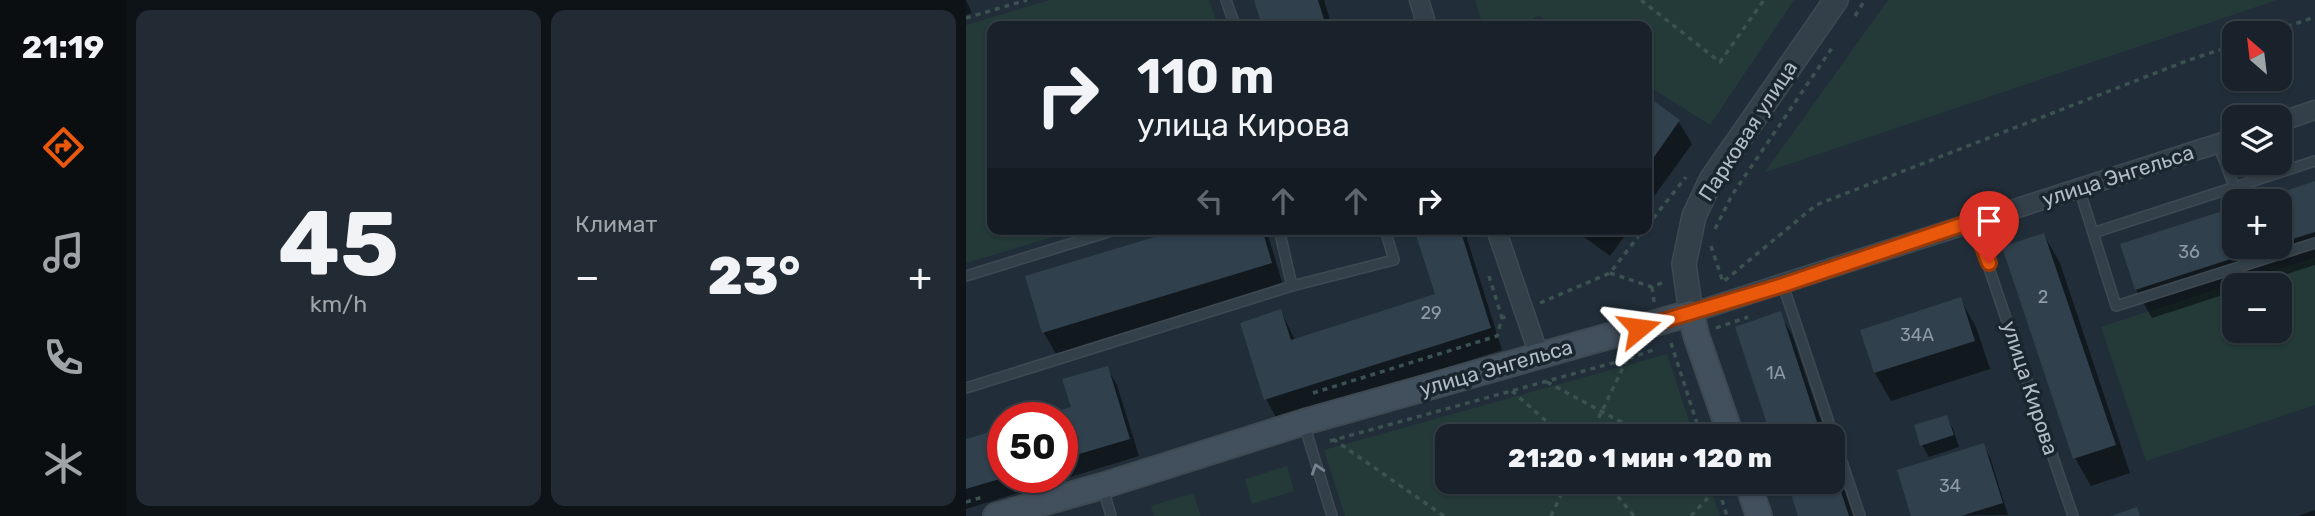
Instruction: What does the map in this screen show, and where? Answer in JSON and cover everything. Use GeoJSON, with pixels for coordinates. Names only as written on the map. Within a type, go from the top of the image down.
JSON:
{"type":"FeatureCollection","features":[{"type":"Feature","properties":{"kind":"main road","name":"улица Энгельса"},"geometry":{"type":"LineString","coordinates":[[996,516],[1102,486],[1304,422],[1539,355],[1694,324]]}},
{"type":"Feature","properties":{"kind":"main road"},"geometry":{"type":"LineString","coordinates":[[1694,324],[1727,424]]}},
{"type":"Feature","properties":{"kind":"main road"},"geometry":{"type":"LineString","coordinates":[[1751,494],[1759,516]]}},
{"type":"Feature","properties":{"kind":"street"},"geometry":{"type":"LineString","coordinates":[[1419,0],[1425,21]]}},
{"type":"Feature","properties":{"kind":"street","name":"Парковая улица"},"geometry":{"type":"LineString","coordinates":[[1694,324],[1684,264],[1695,216],[1711,180],[1836,0]]}},
{"type":"Feature","properties":{"kind":"street"},"geometry":{"type":"LineString","coordinates":[[2292,118],[2315,110]]}},
{"type":"Feature","properties":{"kind":"street","name":"улица Энгельса"},"geometry":{"type":"LineString","coordinates":[[1694,324],[1783,285],[1973,221],[2222,142]]}},
{"type":"Feature","properties":{"kind":"street"},"geometry":{"type":"LineString","coordinates":[[1498,235],[1539,355]]}},
{"type":"Feature","properties":{"kind":"lane"},"geometry":{"type":"LineString","coordinates":[[1226,0],[1233,21]]}},
{"type":"Feature","properties":{"kind":"lane"},"geometry":{"type":"LineString","coordinates":[[2093,233],[2315,161]]}},
{"type":"Feature","properties":{"kind":"lane"},"geometry":{"type":"LineString","coordinates":[[2232,175],[2234,186]]}},
{"type":"Feature","properties":{"kind":"lane"},"geometry":{"type":"LineString","coordinates":[[2079,188],[2116,306],[2315,243]]}},
{"type":"Feature","properties":{"kind":"lane","name":"улица Кирова"},"geometry":{"type":"LineString","coordinates":[[1973,221],[2073,516]]}},
{"type":"Feature","properties":{"kind":"lane"},"geometry":{"type":"LineString","coordinates":[[966,276],[1099,235]]}},
{"type":"Feature","properties":{"kind":"lane"},"geometry":{"type":"LineString","coordinates":[[1280,235],[1292,286]]}},
{"type":"Feature","properties":{"kind":"lane"},"geometry":{"type":"LineString","coordinates":[[966,388],[1292,286],[1394,260],[1387,235]]}},
{"type":"Feature","properties":{"kind":"lane"},"geometry":{"type":"LineString","coordinates":[[1783,285],[1860,516]]}},
{"type":"Feature","properties":{"kind":"lane"},"geometry":{"type":"LineString","coordinates":[[1304,422],[1332,516]]}},
{"type":"Feature","properties":{"kind":"lane"},"geometry":{"type":"LineString","coordinates":[[1102,486],[1111,516]]}},
{"type":"Feature","properties":{"kind":"path"},"geometry":{"type":"LineString","coordinates":[[966,18],[1027,0]]}},
{"type":"Feature","properties":{"kind":"path"},"geometry":{"type":"LineString","coordinates":[[1641,0],[1720,62],[1764,0]]}},
{"type":"Feature","properties":{"kind":"path"},"geometry":{"type":"LineString","coordinates":[[1850,23],[1865,0]]}},
{"type":"Feature","properties":{"kind":"path"},"geometry":{"type":"LineString","coordinates":[[2292,25],[2315,18]]}},
{"type":"Feature","properties":{"kind":"path"},"geometry":{"type":"LineString","coordinates":[[1834,46],[1732,195],[1710,240],[1723,282],[1816,205],[2222,49]]}},
{"type":"Feature","properties":{"kind":"path"},"geometry":{"type":"LineString","coordinates":[[1476,342],[1497,336],[1503,318],[1609,272],[1639,235]]}},
{"type":"Feature","properties":{"kind":"path"},"geometry":{"type":"LineString","coordinates":[[1609,272],[1652,287]]}},
{"type":"Feature","properties":{"kind":"path"},"geometry":{"type":"LineString","coordinates":[[1310,446],[1627,359],[1671,344],[1694,324]]}},
{"type":"Feature","properties":{"kind":"path"},"geometry":{"type":"LineString","coordinates":[[1671,344],[1697,424]]}},
{"type":"Feature","properties":{"kind":"path"},"geometry":{"type":"LineString","coordinates":[[1595,424],[1627,359]]}},
{"type":"Feature","properties":{"kind":"path"},"geometry":{"type":"LineString","coordinates":[[1545,381],[1625,424]]}},
{"type":"Feature","properties":{"kind":"path"},"geometry":{"type":"LineString","coordinates":[[1512,391],[1549,424]]}},
{"type":"Feature","properties":{"kind":"path"},"geometry":{"type":"LineString","coordinates":[[1304,422],[1444,516]]}},
{"type":"Feature","properties":{"kind":"path"},"geometry":{"type":"LineString","coordinates":[[1550,516],[1561,494]]}},
{"type":"Feature","properties":{"kind":"path"},"geometry":{"type":"LineString","coordinates":[[1616,494],[1634,516]]}},
{"type":"Feature","properties":{"kind":"path"},"geometry":{"type":"LineString","coordinates":[[1691,516],[1711,494]]}},
{"type":"Feature","properties":{"kind":"path"},"geometry":{"type":"LineString","coordinates":[[1719,494],[1727,516]]}},
{"type":"Feature","properties":{"kind":"green space"},"geometry":{"type":"Polygon","coordinates":[[[1050,0],[1209,0],[1216,21],[987,21],[987,235],[1060,235],[966,263],[966,25],[1050,0]]]}},
{"type":"Feature","properties":{"kind":"green space"},"geometry":{"type":"Polygon","coordinates":[[[1475,0],[1794,0],[1710,125],[1652,88],[1652,21],[1548,21],[1538,15],[1531,21],[1481,21],[1475,0]]]}},
{"type":"Feature","properties":{"kind":"green space"},"geometry":{"type":"Polygon","coordinates":[[[1888,0],[2277,0],[1765,172],[1888,0]]]}},
{"type":"Feature","properties":{"kind":"green space"},"geometry":{"type":"Polygon","coordinates":[[[2315,257],[2315,405],[2146,461],[2101,327],[2222,287],[2222,343],[2292,343],[2292,273],[2266,273],[2315,257]]]}},
{"type":"Feature","properties":{"kind":"green space"},"geometry":{"type":"Polygon","coordinates":[[[1667,354],[1690,424],[1435,424],[1435,494],[1712,494],[1720,516],[1345,516],[1324,450],[1667,354]]]}},
{"type":"Feature","properties":{"kind":"green space"},"geometry":{"type":"Polygon","coordinates":[[[1287,466],[1294,491],[1252,504],[1245,479],[1287,466]]]}},
{"type":"Feature","properties":{"kind":"green space"},"geometry":{"type":"Polygon","coordinates":[[[1193,493],[1201,516],[1154,516],[1151,506],[1193,493]]]}},
{"type":"Feature","properties":{"kind":"building"},"geometry":{"type":"Polygon","coordinates":[[[1254,0],[1318,0],[1324,21],[1260,21],[1254,0]]]}},
{"type":"Feature","properties":{"kind":"building"},"geometry":{"type":"Polygon","coordinates":[[[1652,100],[1680,120],[1652,160],[1652,100]]]}},
{"type":"Feature","properties":{"kind":"building"},"geometry":{"type":"Polygon","coordinates":[[[2315,181],[2315,232],[2292,239],[2292,189],[2315,181]]]}},
{"type":"Feature","properties":{"kind":"building"},"geometry":{"type":"Polygon","coordinates":[[[2222,211],[2222,259],[2231,259],[2135,290],[2120,244],[2222,211]]]}},
{"type":"Feature","properties":{"kind":"building"},"geometry":{"type":"Polygon","coordinates":[[[2044,233],[2116,445],[2073,459],[2002,247],[2044,233]]]}},
{"type":"Feature","properties":{"kind":"building"},"geometry":{"type":"Polygon","coordinates":[[[1161,235],[1264,235],[1272,263],[1042,333],[1025,276],[1161,235]]]}},
{"type":"Feature","properties":{"kind":"building"},"geometry":{"type":"Polygon","coordinates":[[[1416,235],[1462,235],[1491,328],[1264,400],[1240,323],[1281,309],[1291,340],[1435,294],[1416,235]]]}},
{"type":"Feature","properties":{"kind":"building"},"geometry":{"type":"Polygon","coordinates":[[[1961,297],[1975,341],[1874,373],[1860,330],[1961,297]]]}},
{"type":"Feature","properties":{"kind":"building"},"geometry":{"type":"Polygon","coordinates":[[[1781,311],[1818,424],[1767,424],[1735,327],[1781,311]]]}},
{"type":"Feature","properties":{"kind":"building"},"geometry":{"type":"Polygon","coordinates":[[[1108,366],[1130,439],[1078,454],[1078,402],[1069,402],[1062,379],[1108,366]]]}},
{"type":"Feature","properties":{"kind":"building"},"geometry":{"type":"Polygon","coordinates":[[[1947,415],[1954,435],[1920,446],[1914,425],[1947,415]]]}},
{"type":"Feature","properties":{"kind":"building"},"geometry":{"type":"Polygon","coordinates":[[[987,433],[987,483],[966,489],[966,439],[987,433]]]}},
{"type":"Feature","properties":{"kind":"building"},"geometry":{"type":"Polygon","coordinates":[[[1984,443],[2003,503],[1961,516],[1911,516],[1897,470],[1984,443]]]}},
{"type":"Feature","properties":{"kind":"building"},"geometry":{"type":"Polygon","coordinates":[[[1791,494],[1842,494],[1849,516],[1798,516],[1791,494]]]}},
{"type":"Feature","properties":{"kind":"building"},"geometry":{"type":"Polygon","coordinates":[[[2137,507],[2140,516],[2111,516],[2137,507]]]}},
{"type":"Feature","properties":{"kind":"route"},"geometry":{"type":"LineString","coordinates":[[1639,328],[1783,285],[1973,221],[1989,263]]}}]}
